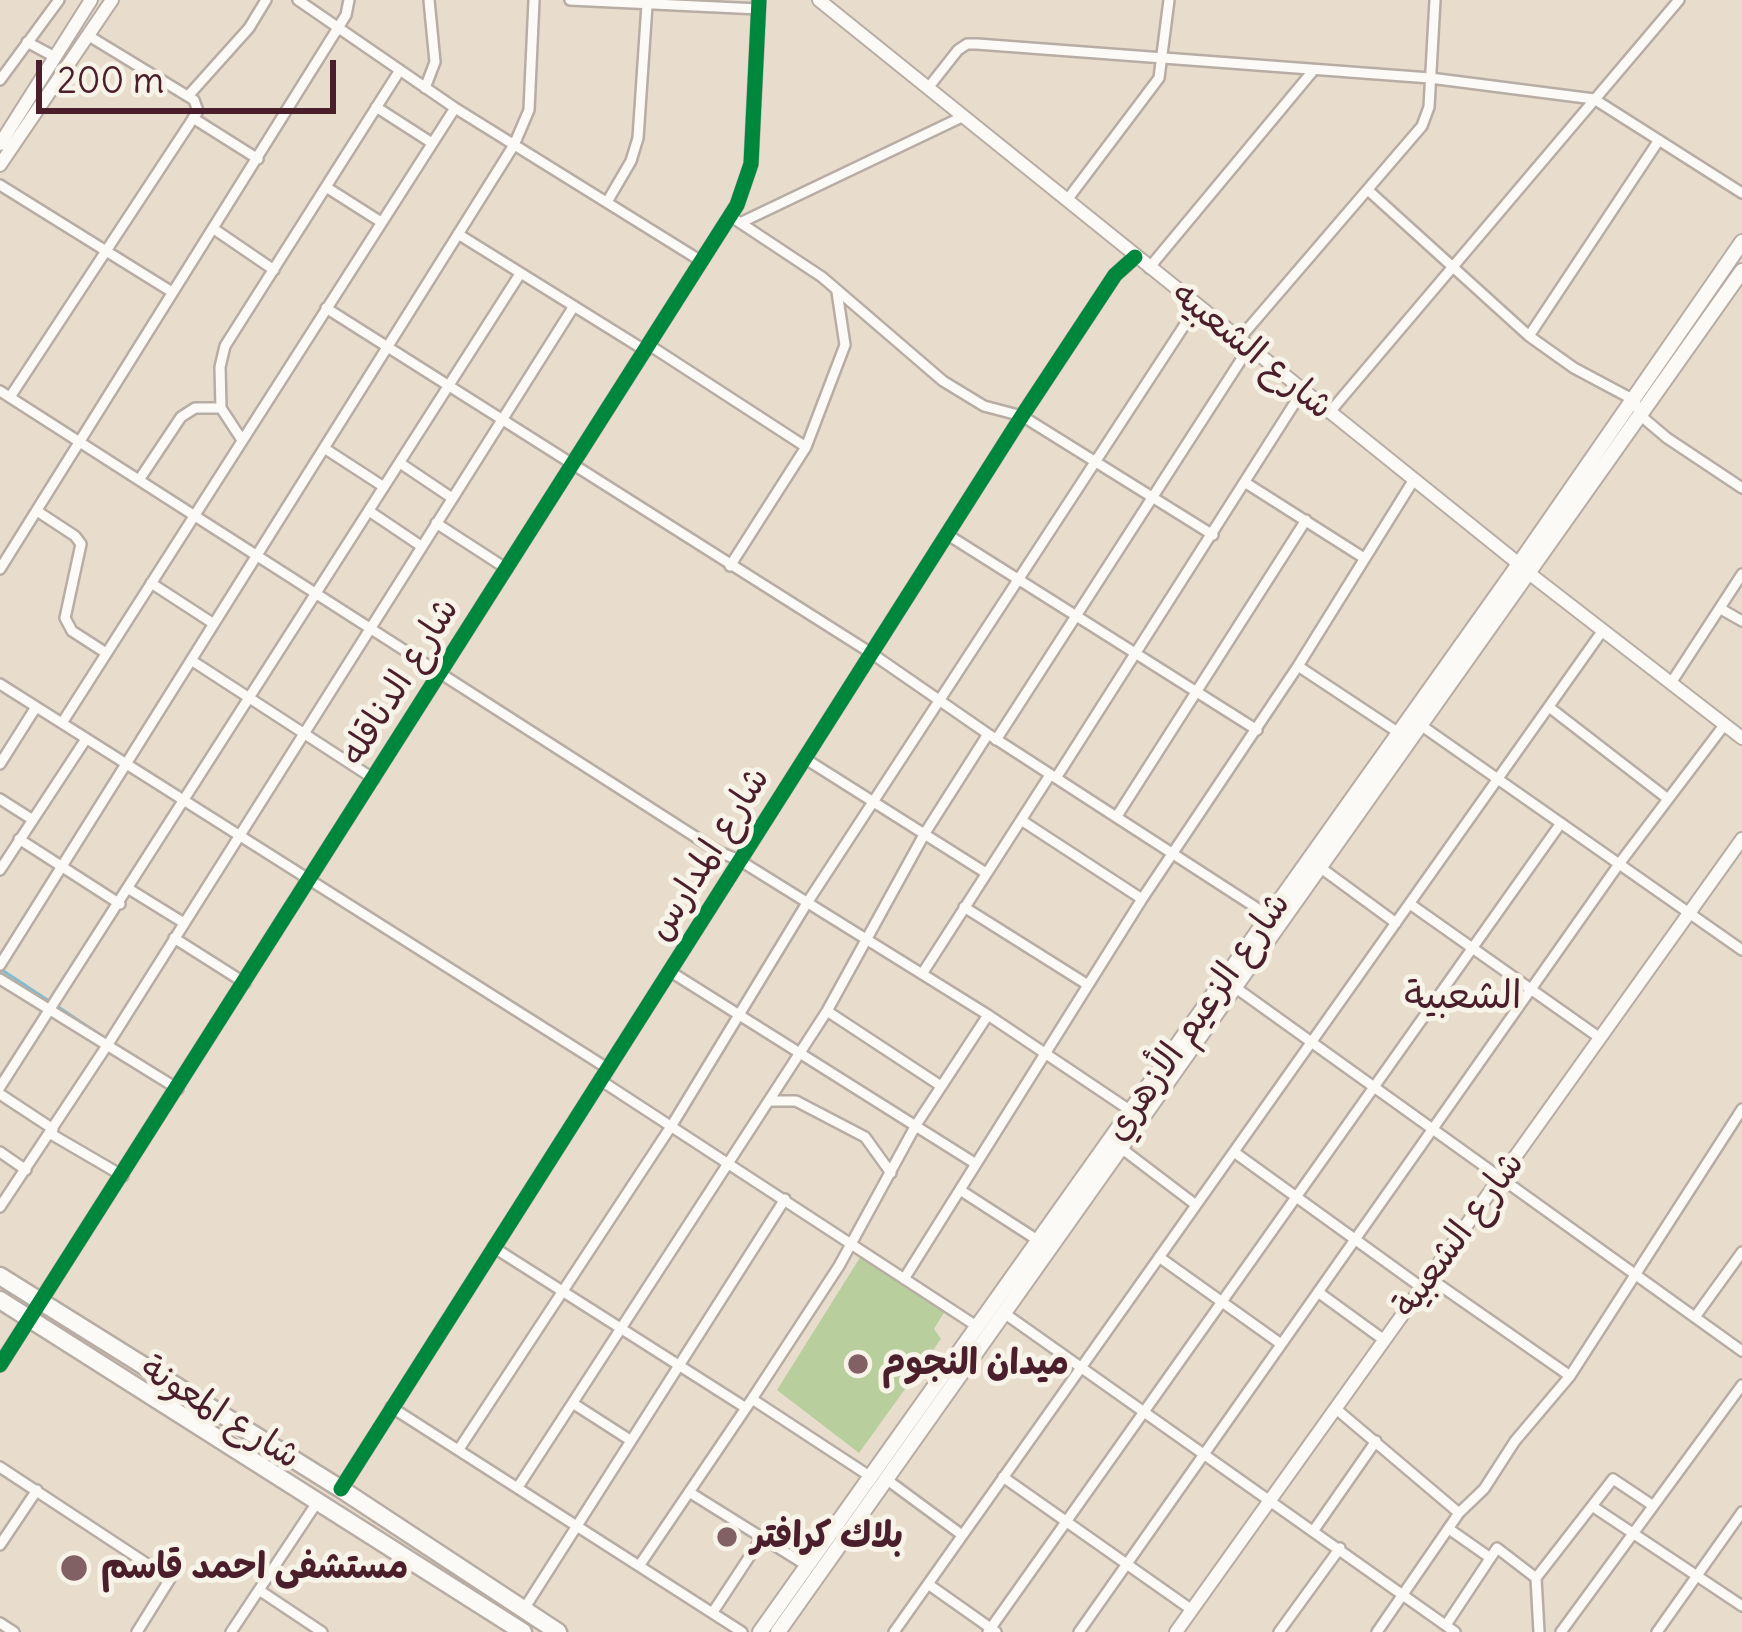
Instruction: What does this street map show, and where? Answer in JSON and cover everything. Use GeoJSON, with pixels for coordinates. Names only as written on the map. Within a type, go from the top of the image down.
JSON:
{"type":"FeatureCollection","features":[{"type":"Feature","properties":{"kind":"highway","name":"شارع المعونة"},"geometry":{"type":"LineString","coordinates":[[0,1276],[341,1489],[558,1632]]}},
{"type":"Feature","properties":{"kind":"highway","name":"شارع المعونة"},"geometry":{"type":"LineString","coordinates":[[0,1300],[523,1632]]}},
{"type":"Feature","properties":{"kind":"main road","name":"شارع الزعيم الأزهري"},"geometry":{"type":"LineString","coordinates":[[760,1632],[806,1565],[1004,1313],[1321,868],[1421,726],[1742,242]]}},
{"type":"Feature","properties":{"kind":"main road","name":"شارع الزعيم الأزهري"},"geometry":{"type":"LineString","coordinates":[[778,1632],[1039,1240],[1400,733],[1641,416],[1742,272]]}},
{"type":"Feature","properties":{"kind":"street"},"geometry":{"type":"LineString","coordinates":[[0,80],[59,0]]}},
{"type":"Feature","properties":{"kind":"street"},"geometry":{"type":"LineString","coordinates":[[0,144],[91,0]]}},
{"type":"Feature","properties":{"kind":"street"},"geometry":{"type":"LineString","coordinates":[[0,165],[112,0]]}},
{"type":"Feature","properties":{"kind":"street"},"geometry":{"type":"LineString","coordinates":[[188,96],[249,28],[266,0]]}},
{"type":"Feature","properties":{"kind":"street"},"geometry":{"type":"LineString","coordinates":[[298,0],[425,88],[701,261]]}},
{"type":"Feature","properties":{"kind":"street"},"geometry":{"type":"LineString","coordinates":[[0,569],[339,28],[349,0]]}},
{"type":"Feature","properties":{"kind":"street"},"geometry":{"type":"LineString","coordinates":[[425,88],[435,62],[429,0]]}},
{"type":"Feature","properties":{"kind":"street"},"geometry":{"type":"LineString","coordinates":[[0,965],[514,145],[529,110],[534,0]]}},
{"type":"Feature","properties":{"kind":"street"},"geometry":{"type":"LineString","coordinates":[[570,0],[759,5]]}},
{"type":"Feature","properties":{"kind":"street","name":"شارع الشعبيه"},"geometry":{"type":"LineString","coordinates":[[819,0],[1413,481],[1742,738]]}},
{"type":"Feature","properties":{"kind":"street"},"geometry":{"type":"LineString","coordinates":[[1067,200],[1159,78],[1168,0]]}},
{"type":"Feature","properties":{"kind":"street"},"geometry":{"type":"LineString","coordinates":[[518,1487],[827,1011],[925,833],[1075,616],[1245,342],[1422,126],[1429,106],[1435,0]]}},
{"type":"Feature","properties":{"kind":"street"},"geometry":{"type":"LineString","coordinates":[[1329,412],[1679,0]]}},
{"type":"Feature","properties":{"kind":"street"},"geometry":{"type":"LineString","coordinates":[[607,202],[631,161],[638,138],[647,5]]}},
{"type":"Feature","properties":{"kind":"street","name":"شارع الدناقله"},"geometry":{"type":"LineString","coordinates":[[0,1365],[701,261],[736,219],[752,164],[759,5]]}},
{"type":"Feature","properties":{"kind":"street"},"geometry":{"type":"LineString","coordinates":[[89,36],[188,96],[197,105],[194,118],[5,394],[719,852],[988,1015],[1131,1111]]}},
{"type":"Feature","properties":{"kind":"street"},"geometry":{"type":"LineString","coordinates":[[27,42],[71,65]]}},
{"type":"Feature","properties":{"kind":"street"},"geometry":{"type":"LineString","coordinates":[[928,88],[967,44],[1430,79],[1594,99],[1742,193]]}},
{"type":"Feature","properties":{"kind":"street"},"geometry":{"type":"LineString","coordinates":[[242,440],[221,408],[221,356],[400,70]]}},
{"type":"Feature","properties":{"kind":"street"},"geometry":{"type":"LineString","coordinates":[[1149,268],[1312,71]]}},
{"type":"Feature","properties":{"kind":"street"},"geometry":{"type":"LineString","coordinates":[[376,107],[432,143]]}},
{"type":"Feature","properties":{"kind":"street"},"geometry":{"type":"LineString","coordinates":[[62,724],[455,107]]}},
{"type":"Feature","properties":{"kind":"street"},"geometry":{"type":"LineString","coordinates":[[0,116],[9,130]]}},
{"type":"Feature","properties":{"kind":"street"},"geometry":{"type":"LineString","coordinates":[[964,116],[736,219],[837,292],[943,381],[984,406],[1022,416],[1213,535]]}},
{"type":"Feature","properties":{"kind":"street"},"geometry":{"type":"LineString","coordinates":[[194,118],[258,158]]}},
{"type":"Feature","properties":{"kind":"street"},"geometry":{"type":"LineString","coordinates":[[1528,336],[1659,140]]}},
{"type":"Feature","properties":{"kind":"street"},"geometry":{"type":"LineString","coordinates":[[0,185],[172,292]]}},
{"type":"Feature","properties":{"kind":"street"},"geometry":{"type":"LineString","coordinates":[[326,187],[382,222]]}},
{"type":"Feature","properties":{"kind":"street"},"geometry":{"type":"LineString","coordinates":[[1370,190],[1528,336],[1574,368],[1634,400],[1641,416],[1742,488]]}},
{"type":"Feature","properties":{"kind":"street"},"geometry":{"type":"LineString","coordinates":[[214,229],[274,270]]}},
{"type":"Feature","properties":{"kind":"street"},"geometry":{"type":"LineString","coordinates":[[458,234],[806,447]]}},
{"type":"Feature","properties":{"kind":"street","name":"شارع المدارس"},"geometry":{"type":"LineString","coordinates":[[341,1489],[1022,416],[1115,275],[1135,256]]}},
{"type":"Feature","properties":{"kind":"street"},"geometry":{"type":"LineString","coordinates":[[53,1129],[0,1091],[520,274]]}},
{"type":"Feature","properties":{"kind":"street"},"geometry":{"type":"LineString","coordinates":[[730,566],[806,447],[845,345],[837,292]]}},
{"type":"Feature","properties":{"kind":"street"},"geometry":{"type":"LineString","coordinates":[[0,1207],[574,306]]}},
{"type":"Feature","properties":{"kind":"street"},"geometry":{"type":"LineString","coordinates":[[459,1449],[1197,306]]}},
{"type":"Feature","properties":{"kind":"street"},"geometry":{"type":"LineString","coordinates":[[326,308],[871,653],[1269,916]]}},
{"type":"Feature","properties":{"kind":"street"},"geometry":{"type":"LineString","coordinates":[[922,974],[1136,655],[1303,390]]}},
{"type":"Feature","properties":{"kind":"street"},"geometry":{"type":"LineString","coordinates":[[139,480],[181,417],[196,408],[221,408]]}},
{"type":"Feature","properties":{"kind":"street"},"geometry":{"type":"LineString","coordinates":[[324,448],[384,487]]}},
{"type":"Feature","properties":{"kind":"street"},"geometry":{"type":"LineString","coordinates":[[400,463],[452,498]]}},
{"type":"Feature","properties":{"kind":"street"},"geometry":{"type":"LineString","coordinates":[[904,1279],[1142,899],[1257,730],[1413,481]]}},
{"type":"Feature","properties":{"kind":"street"},"geometry":{"type":"LineString","coordinates":[[1246,483],[1364,558]]}},
{"type":"Feature","properties":{"kind":"street"},"geometry":{"type":"LineString","coordinates":[[37,511],[81,544],[64,618],[72,631],[106,653]]}},
{"type":"Feature","properties":{"kind":"street"},"geometry":{"type":"LineString","coordinates":[[369,511],[422,546]]}},
{"type":"Feature","properties":{"kind":"street"},"geometry":{"type":"LineString","coordinates":[[1117,816],[1306,520]]}},
{"type":"Feature","properties":{"kind":"street"},"geometry":{"type":"LineString","coordinates":[[436,523],[507,569]]}},
{"type":"Feature","properties":{"kind":"street"},"geometry":{"type":"LineString","coordinates":[[948,536],[1257,730]]}},
{"type":"Feature","properties":{"kind":"street"},"geometry":{"type":"LineString","coordinates":[[1671,683],[1742,574]]}},
{"type":"Feature","properties":{"kind":"street"},"geometry":{"type":"LineString","coordinates":[[151,583],[214,624]]}},
{"type":"Feature","properties":{"kind":"street"},"geometry":{"type":"LineString","coordinates":[[1721,609],[1742,621]]}},
{"type":"Feature","properties":{"kind":"street"},"geometry":{"type":"LineString","coordinates":[[894,1632],[1603,630]]}},
{"type":"Feature","properties":{"kind":"street"},"geometry":{"type":"LineString","coordinates":[[191,660],[374,779]]}},
{"type":"Feature","properties":{"kind":"street"},"geometry":{"type":"LineString","coordinates":[[1298,666],[1400,733]]}},
{"type":"Feature","properties":{"kind":"street"},"geometry":{"type":"LineString","coordinates":[[0,684],[603,1074],[672,1125],[978,1327]]}},
{"type":"Feature","properties":{"kind":"street"},"geometry":{"type":"LineString","coordinates":[[0,764],[36,707]]}},
{"type":"Feature","properties":{"kind":"street"},"geometry":{"type":"LineString","coordinates":[[1549,707],[1668,799]]}},
{"type":"Feature","properties":{"kind":"street"},"geometry":{"type":"LineString","coordinates":[[1078,1632],[1619,864],[1725,724]]}},
{"type":"Feature","properties":{"kind":"street"},"geometry":{"type":"LineString","coordinates":[[1421,726],[1742,950]]}},
{"type":"Feature","properties":{"kind":"street"},"geometry":{"type":"LineString","coordinates":[[0,870],[86,739]]}},
{"type":"Feature","properties":{"kind":"street"},"geometry":{"type":"LineString","coordinates":[[804,758],[986,873]]}},
{"type":"Feature","properties":{"kind":"street"},"geometry":{"type":"LineString","coordinates":[[0,799],[33,820]]}},
{"type":"Feature","properties":{"kind":"street"},"geometry":{"type":"LineString","coordinates":[[1021,820],[1142,899]]}},
{"type":"Feature","properties":{"kind":"street"},"geometry":{"type":"LineString","coordinates":[[928,1584],[991,1631],[1561,823]]}},
{"type":"Feature","properties":{"kind":"street"},"geometry":{"type":"LineString","coordinates":[[19,839],[120,904]]}},
{"type":"Feature","properties":{"kind":"street","name":"شارع الشعبية"},"geometry":{"type":"LineString","coordinates":[[1176,1632],[1742,839]]}},
{"type":"Feature","properties":{"kind":"street"},"geometry":{"type":"LineString","coordinates":[[1321,868],[1396,923]]}},
{"type":"Feature","properties":{"kind":"street"},"geometry":{"type":"LineString","coordinates":[[129,889],[184,923]]}},
{"type":"Feature","properties":{"kind":"street"},"geometry":{"type":"LineString","coordinates":[[1410,904],[1600,1037]]}},
{"type":"Feature","properties":{"kind":"street"},"geometry":{"type":"LineString","coordinates":[[964,907],[1088,985]]}},
{"type":"Feature","properties":{"kind":"street"},"geometry":{"type":"LineString","coordinates":[[174,938],[245,983]]}},
{"type":"Feature","properties":{"kind":"street"},"geometry":{"type":"LineString","coordinates":[[671,972],[976,1164]]}},
{"type":"Feature","properties":{"kind":"street"},"geometry":{"type":"LineString","coordinates":[[0,979],[178,1089]]}},
{"type":"Feature","properties":{"kind":"street"},"geometry":{"type":"LineString","coordinates":[[1236,988],[1742,1352]]}},
{"type":"Feature","properties":{"kind":"street"},"geometry":{"type":"LineString","coordinates":[[827,1011],[941,1086]]}},
{"type":"Feature","properties":{"kind":"street"},"geometry":{"type":"LineString","coordinates":[[639,1566],[749,1403],[850,1243],[916,1125],[988,1015]]}},
{"type":"Feature","properties":{"kind":"street"},"geometry":{"type":"LineString","coordinates":[[769,1101],[796,1101],[866,1138],[891,1173]]}},
{"type":"Feature","properties":{"kind":"street"},"geometry":{"type":"LineString","coordinates":[[1377,1632],[1514,1441],[1570,1376],[1742,1109]]}},
{"type":"Feature","properties":{"kind":"street"},"geometry":{"type":"LineString","coordinates":[[1730,1126],[1742,1135]]}},
{"type":"Feature","properties":{"kind":"street"},"geometry":{"type":"LineString","coordinates":[[53,1129],[51,1134],[123,1176]]}},
{"type":"Feature","properties":{"kind":"street"},"geometry":{"type":"LineString","coordinates":[[1121,1148],[1196,1205]]}},
{"type":"Feature","properties":{"kind":"street"},"geometry":{"type":"LineString","coordinates":[[0,1152],[26,1169]]}},
{"type":"Feature","properties":{"kind":"street"},"geometry":{"type":"LineString","coordinates":[[1234,1152],[1355,1239],[1570,1376]]}},
{"type":"Feature","properties":{"kind":"street"},"geometry":{"type":"LineString","coordinates":[[960,1190],[1039,1240]]}},
{"type":"Feature","properties":{"kind":"street"},"geometry":{"type":"LineString","coordinates":[[524,1609],[785,1199]]}},
{"type":"Feature","properties":{"kind":"street"},"geometry":{"type":"LineString","coordinates":[[494,1247],[680,1365],[878,1478],[962,1535]]}},
{"type":"Feature","properties":{"kind":"street"},"geometry":{"type":"LineString","coordinates":[[1695,1317],[1742,1252]]}},
{"type":"Feature","properties":{"kind":"street"},"geometry":{"type":"LineString","coordinates":[[1160,1257],[1281,1344]]}},
{"type":"Feature","properties":{"kind":"street"},"geometry":{"type":"LineString","coordinates":[[1318,1292],[1384,1340]]}},
{"type":"Feature","properties":{"kind":"street"},"geometry":{"type":"LineString","coordinates":[[1004,1313],[1450,1629],[1497,1548],[1536,1578]]}},
{"type":"Feature","properties":{"kind":"street"},"geometry":{"type":"LineString","coordinates":[[1562,1632],[1742,1385]]}},
{"type":"Feature","properties":{"kind":"street"},"geometry":{"type":"LineString","coordinates":[[574,1403],[630,1440]]}},
{"type":"Feature","properties":{"kind":"street"},"geometry":{"type":"LineString","coordinates":[[391,1407],[742,1632]]}},
{"type":"Feature","properties":{"kind":"street"},"geometry":{"type":"LineString","coordinates":[[1336,1408],[1460,1513]]}},
{"type":"Feature","properties":{"kind":"street"},"geometry":{"type":"LineString","coordinates":[[1314,1530],[1376,1441]]}},
{"type":"Feature","properties":{"kind":"street"},"geometry":{"type":"LineString","coordinates":[[0,1467],[170,1579],[140,1628],[157,1632]]}},
{"type":"Feature","properties":{"kind":"street"},"geometry":{"type":"LineString","coordinates":[[1003,1478],[1192,1610]]}},
{"type":"Feature","properties":{"kind":"street"},"geometry":{"type":"LineString","coordinates":[[1539,1632],[1536,1578],[1613,1479],[1652,1505]]}},
{"type":"Feature","properties":{"kind":"street"},"geometry":{"type":"LineString","coordinates":[[0,1545],[37,1490]]}},
{"type":"Feature","properties":{"kind":"street"},"geometry":{"type":"LineString","coordinates":[[689,1492],[806,1565]]}},
{"type":"Feature","properties":{"kind":"street"},"geometry":{"type":"LineString","coordinates":[[231,1632],[318,1501]]}},
{"type":"Feature","properties":{"kind":"street"},"geometry":{"type":"LineString","coordinates":[[1592,1505],[1742,1606]]}},
{"type":"Feature","properties":{"kind":"street"},"geometry":{"type":"LineString","coordinates":[[1657,1632],[1742,1512]]}},
{"type":"Feature","properties":{"kind":"street"},"geometry":{"type":"LineString","coordinates":[[1449,1529],[1489,1557]]}},
{"type":"Feature","properties":{"kind":"street"},"geometry":{"type":"LineString","coordinates":[[712,1612],[763,1536]]}},
{"type":"Feature","properties":{"kind":"street"},"geometry":{"type":"LineString","coordinates":[[1279,1632],[1340,1548]]}},
{"type":"Feature","properties":{"kind":"street"},"geometry":{"type":"LineString","coordinates":[[259,1590],[322,1632]]}},
{"type":"Feature","properties":{"kind":"street"},"geometry":{"type":"LineString","coordinates":[[0,1623],[14,1632]]}},
{"type":"Feature","properties":{"kind":"green space","name":"ميدان النجوم"},"geometry":{"type":"Polygon","coordinates":[[[861,1256],[945,1311],[934,1329],[941,1339],[859,1453],[777,1390],[861,1256]]]}},
{"type":"Feature","properties":{"kind":"waterway"},"geometry":{"type":"LineString","coordinates":[[2,970],[49,1001]]}},
{"type":"Feature","properties":{"kind":"waterway"},"geometry":{"type":"LineString","coordinates":[[57,1006],[109,1041]]}},
{"type":"Feature","properties":{"kind":"cycle path"},"geometry":{"type":"LineString","coordinates":[[0,1365],[737,205],[751,164],[759,0]]}},
{"type":"Feature","properties":{"kind":"cycle path"},"geometry":{"type":"LineString","coordinates":[[341,1489],[1022,416],[1115,275],[1135,257]]}},
{"type":"Feature","properties":{"kind":"place","name":"ميدان النجوم"},"geometry":{"type":"Point","coordinates":[858,1364]}},
{"type":"Feature","properties":{"kind":"place","name":"بلاك كرافتر"},"geometry":{"type":"Point","coordinates":[727,1537]}},
{"type":"Feature","properties":{"kind":"place","name":"مستشفى احمد قاسم"},"geometry":{"type":"Point","coordinates":[74,1568]}},
{"type":"Feature","properties":{"kind":"district","name":"الشعبية"},"geometry":{"type":"Point","coordinates":[1463,997]}}]}
